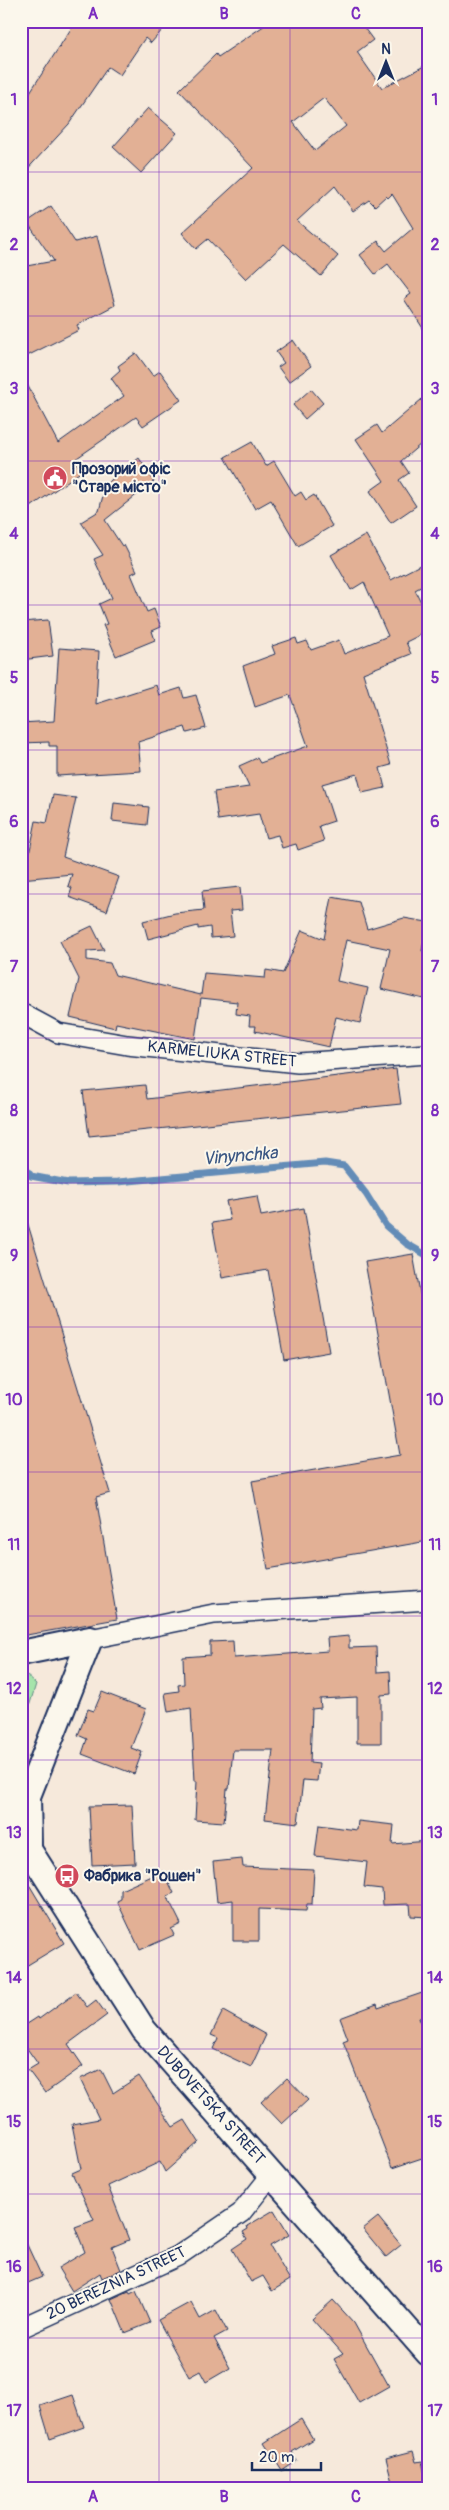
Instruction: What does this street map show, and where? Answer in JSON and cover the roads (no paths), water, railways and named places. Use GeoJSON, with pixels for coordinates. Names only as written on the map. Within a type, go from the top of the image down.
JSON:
{"type":"FeatureCollection","features":[{"type":"Feature","properties":{"kind":"street","name":"KARMELIUKA STREET"},"geometry":{"type":"LineString","coordinates":[[21,1013],[58,1033],[128,1045],[298,1063],[428,1054]]}},
{"type":"Feature","properties":{"kind":"street"},"geometry":{"type":"LineString","coordinates":[[21,1653],[214,1614],[428,1600]]}},
{"type":"Feature","properties":{"kind":"street"},"geometry":{"type":"LineString","coordinates":[[25,1842],[28,1796],[90,1639]]}},
{"type":"Feature","properties":{"kind":"street","name":"DUBOVETSKA STREET"},"geometry":{"type":"LineString","coordinates":[[25,1842],[144,2030],[428,2353]]}},
{"type":"Feature","properties":{"kind":"street","name":"20 BEREZNIA STREET"},"geometry":{"type":"LineString","coordinates":[[21,2328],[178,2256],[241,2213],[272,2174]]}},
{"type":"Feature","properties":{"kind":"waterway","name":"Vinynchka"},"geometry":{"type":"LineString","coordinates":[[21,1163],[31,1176],[68,1183],[118,1182],[325,1163],[344,1166],[366,1194],[386,1226],[407,1244],[428,1256]]}},
{"type":"Feature","properties":{"kind":"place","name":"Прозорий офіс \"Старе місто\""},"geometry":{"type":"Point","coordinates":[55,478]}},
{"type":"Feature","properties":{"kind":"place","name":"Фабрика \"Рошен\""},"geometry":{"type":"Point","coordinates":[67,1876]}}]}
